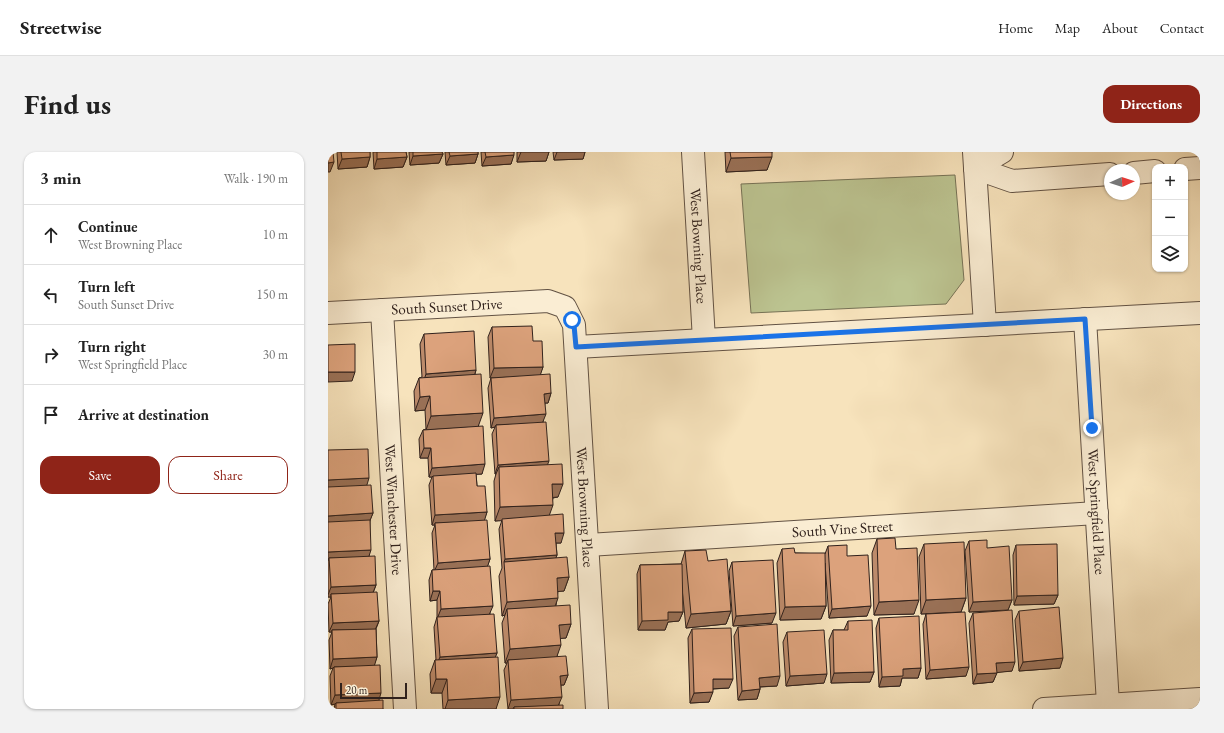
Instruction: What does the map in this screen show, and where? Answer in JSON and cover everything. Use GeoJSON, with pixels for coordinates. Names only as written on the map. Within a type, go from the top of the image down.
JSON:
{"type":"FeatureCollection","features":[{"type":"Feature","properties":{"kind":"street","name":"West Bowning Place"},"geometry":{"type":"LineString","coordinates":[[693,152],[704,340]]}},
{"type":"Feature","properties":{"kind":"street"},"geometry":{"type":"LineString","coordinates":[[975,160],[1002,152]]}},
{"type":"Feature","properties":{"kind":"street"},"geometry":{"type":"LineString","coordinates":[[975,160],[985,324]]}},
{"type":"Feature","properties":{"kind":"street"},"geometry":{"type":"LineString","coordinates":[[975,160],[1012,181],[1104,174]]}},
{"type":"Feature","properties":{"kind":"street"},"geometry":{"type":"LineString","coordinates":[[1188,169],[1200,168]]}},
{"type":"Feature","properties":{"kind":"street"},"geometry":{"type":"LineString","coordinates":[[1140,172],[1152,171]]}},
{"type":"Feature","properties":{"kind":"street","name":"South Sunset Drive"},"geometry":{"type":"LineString","coordinates":[[328,313],[548,301],[565,307]]}},
{"type":"Feature","properties":{"kind":"street","name":"West Browning Place"},"geometry":{"type":"LineString","coordinates":[[565,307],[574,325],[576,347],[597,709]]}},
{"type":"Feature","properties":{"kind":"street","name":"West Winchester Drive"},"geometry":{"type":"LineString","coordinates":[[382,310],[405,709]]}},
{"type":"Feature","properties":{"kind":"street"},"geometry":{"type":"LineString","coordinates":[[576,347],[1200,313]]}},
{"type":"Feature","properties":{"kind":"street","name":"West Springfield Place"},"geometry":{"type":"LineString","coordinates":[[1085,319],[1108,704]]}},
{"type":"Feature","properties":{"kind":"street","name":"South Vine Street"},"geometry":{"type":"LineString","coordinates":[[588,545],[1097,513]]}},
{"type":"Feature","properties":{"kind":"street"},"geometry":{"type":"LineString","coordinates":[[1044,709],[1200,699]]}},
{"type":"Feature","properties":{"kind":"green space"},"geometry":{"type":"Polygon","coordinates":[[[955,175],[964,280],[946,304],[751,313],[741,184],[955,175]]]}},
{"type":"Feature","properties":{"kind":"building"},"geometry":{"type":"Polygon","coordinates":[[[328,152],[333,152],[334,162],[328,163],[328,152]]]}},
{"type":"Feature","properties":{"kind":"building"},"geometry":{"type":"Polygon","coordinates":[[[341,152],[370,152],[370,157],[342,159],[341,152]]]}},
{"type":"Feature","properties":{"kind":"building"},"geometry":{"type":"Polygon","coordinates":[[[377,152],[406,152],[407,157],[377,159],[377,152]]]}},
{"type":"Feature","properties":{"kind":"building"},"geometry":{"type":"Polygon","coordinates":[[[413,152],[442,152],[443,154],[413,156],[413,152]]]}},
{"type":"Feature","properties":{"kind":"building"},"geometry":{"type":"Polygon","coordinates":[[[449,152],[478,152],[478,154],[450,156],[449,152]]]}},
{"type":"Feature","properties":{"kind":"building"},"geometry":{"type":"Polygon","coordinates":[[[485,152],[514,152],[514,155],[486,157],[485,152]]]}},
{"type":"Feature","properties":{"kind":"building"},"geometry":{"type":"Polygon","coordinates":[[[730,152],[772,152],[772,157],[731,158],[730,152]]]}},
{"type":"Feature","properties":{"kind":"building"},"geometry":{"type":"Polygon","coordinates":[[[532,326],[533,341],[542,341],[543,367],[494,368],[492,327],[532,326]]]}},
{"type":"Feature","properties":{"kind":"building"},"geometry":{"type":"Polygon","coordinates":[[[474,331],[476,370],[426,374],[424,334],[474,331]]]}},
{"type":"Feature","properties":{"kind":"building"},"geometry":{"type":"Polygon","coordinates":[[[355,344],[355,372],[328,372],[328,345],[355,344]]]}},
{"type":"Feature","properties":{"kind":"building"},"geometry":{"type":"Polygon","coordinates":[[[481,374],[483,413],[431,416],[430,396],[420,397],[419,378],[481,374]]]}},
{"type":"Feature","properties":{"kind":"building"},"geometry":{"type":"Polygon","coordinates":[[[550,374],[551,393],[544,394],[546,414],[494,418],[491,378],[550,374]]]}},
{"type":"Feature","properties":{"kind":"building"},"geometry":{"type":"Polygon","coordinates":[[[546,422],[549,461],[498,465],[496,425],[546,422]]]}},
{"type":"Feature","properties":{"kind":"building"},"geometry":{"type":"Polygon","coordinates":[[[483,426],[485,464],[432,468],[431,448],[424,448],[423,430],[483,426]]]}},
{"type":"Feature","properties":{"kind":"building"},"geometry":{"type":"Polygon","coordinates":[[[368,449],[369,478],[328,480],[328,450],[368,449]]]}},
{"type":"Feature","properties":{"kind":"building"},"geometry":{"type":"Polygon","coordinates":[[[562,464],[563,484],[552,484],[553,505],[500,507],[499,467],[562,464]]]}},
{"type":"Feature","properties":{"kind":"building"},"geometry":{"type":"Polygon","coordinates":[[[476,473],[477,486],[485,486],[487,512],[435,515],[433,476],[476,473]]]}},
{"type":"Feature","properties":{"kind":"building"},"geometry":{"type":"Polygon","coordinates":[[[371,485],[373,513],[328,516],[328,487],[371,485]]]}},
{"type":"Feature","properties":{"kind":"building"},"geometry":{"type":"Polygon","coordinates":[[[563,514],[564,533],[555,533],[557,555],[505,559],[502,519],[563,514]]]}},
{"type":"Feature","properties":{"kind":"building"},"geometry":{"type":"Polygon","coordinates":[[[370,520],[371,550],[328,552],[328,522],[370,520]]]}},
{"type":"Feature","properties":{"kind":"building"},"geometry":{"type":"Polygon","coordinates":[[[487,520],[490,559],[438,563],[435,523],[487,520]]]}},
{"type":"Feature","properties":{"kind":"building"},"geometry":{"type":"Polygon","coordinates":[[[895,538],[896,549],[917,548],[919,600],[879,602],[877,539],[895,538]]]}},
{"type":"Feature","properties":{"kind":"building"},"geometry":{"type":"Polygon","coordinates":[[[987,540],[987,548],[1009,546],[1012,600],[973,602],[969,541],[987,540]]]}},
{"type":"Feature","properties":{"kind":"building"},"geometry":{"type":"Polygon","coordinates":[[[964,542],[966,598],[926,600],[924,544],[964,542]]]}},
{"type":"Feature","properties":{"kind":"building"},"geometry":{"type":"Polygon","coordinates":[[[1057,544],[1058,595],[1017,596],[1016,545],[1057,544]]]}},
{"type":"Feature","properties":{"kind":"building"},"geometry":{"type":"Polygon","coordinates":[[[847,545],[847,556],[868,555],[871,606],[832,609],[828,546],[847,545]]]}},
{"type":"Feature","properties":{"kind":"building"},"geometry":{"type":"Polygon","coordinates":[[[794,548],[795,553],[825,553],[826,606],[785,607],[782,549],[794,548]]]}},
{"type":"Feature","properties":{"kind":"building"},"geometry":{"type":"Polygon","coordinates":[[[706,550],[708,561],[727,559],[731,611],[691,614],[685,551],[706,550]]]}},
{"type":"Feature","properties":{"kind":"building"},"geometry":{"type":"Polygon","coordinates":[[[375,556],[376,585],[331,587],[329,558],[375,556]]]}},
{"type":"Feature","properties":{"kind":"building"},"geometry":{"type":"Polygon","coordinates":[[[567,557],[569,577],[557,578],[558,598],[507,602],[504,562],[567,557]]]}},
{"type":"Feature","properties":{"kind":"building"},"geometry":{"type":"Polygon","coordinates":[[[773,560],[776,613],[736,616],[732,562],[773,560]]]}},
{"type":"Feature","properties":{"kind":"building"},"geometry":{"type":"Polygon","coordinates":[[[682,564],[683,612],[668,612],[668,620],[642,621],[640,565],[682,564]]]}},
{"type":"Feature","properties":{"kind":"building"},"geometry":{"type":"Polygon","coordinates":[[[490,566],[493,606],[441,609],[440,591],[433,591],[432,570],[490,566]]]}},
{"type":"Feature","properties":{"kind":"building"},"geometry":{"type":"Polygon","coordinates":[[[377,592],[379,621],[333,623],[331,594],[377,592]]]}},
{"type":"Feature","properties":{"kind":"building"},"geometry":{"type":"Polygon","coordinates":[[[570,605],[571,624],[559,625],[561,645],[510,649],[507,609],[570,605]]]}},
{"type":"Feature","properties":{"kind":"building"},"geometry":{"type":"Polygon","coordinates":[[[1059,607],[1063,658],[1023,662],[1019,611],[1059,607]]]}},
{"type":"Feature","properties":{"kind":"building"},"geometry":{"type":"Polygon","coordinates":[[[1012,610],[1015,662],[996,663],[997,673],[977,674],[973,613],[1012,610]]]}},
{"type":"Feature","properties":{"kind":"building"},"geometry":{"type":"Polygon","coordinates":[[[965,612],[969,667],[930,670],[926,614],[965,612]]]}},
{"type":"Feature","properties":{"kind":"building"},"geometry":{"type":"Polygon","coordinates":[[[494,614],[497,653],[440,657],[437,617],[494,614]]]}},
{"type":"Feature","properties":{"kind":"building"},"geometry":{"type":"Polygon","coordinates":[[[919,616],[921,668],[903,669],[903,676],[882,677],[879,618],[919,616]]]}},
{"type":"Feature","properties":{"kind":"building"},"geometry":{"type":"Polygon","coordinates":[[[872,620],[874,672],[834,673],[833,630],[848,630],[848,621],[872,620]]]}},
{"type":"Feature","properties":{"kind":"building"},"geometry":{"type":"Polygon","coordinates":[[[777,624],[780,676],[759,678],[760,689],[742,691],[738,627],[777,624]]]}},
{"type":"Feature","properties":{"kind":"building"},"geometry":{"type":"Polygon","coordinates":[[[731,628],[733,679],[713,679],[713,692],[694,693],[692,629],[731,628]]]}},
{"type":"Feature","properties":{"kind":"building"},"geometry":{"type":"Polygon","coordinates":[[[376,629],[377,657],[333,659],[332,630],[376,629]]]}},
{"type":"Feature","properties":{"kind":"building"},"geometry":{"type":"Polygon","coordinates":[[[824,630],[827,674],[790,676],[787,632],[824,630]]]}},
{"type":"Feature","properties":{"kind":"building"},"geometry":{"type":"Polygon","coordinates":[[[566,656],[568,675],[560,676],[562,697],[511,700],[508,660],[566,656]]]}},
{"type":"Feature","properties":{"kind":"building"},"geometry":{"type":"Polygon","coordinates":[[[498,657],[500,697],[448,700],[447,679],[436,679],[435,660],[498,657]]]}},
{"type":"Feature","properties":{"kind":"building"},"geometry":{"type":"Polygon","coordinates":[[[380,665],[381,693],[335,695],[334,667],[380,665]]]}},
{"type":"Feature","properties":{"kind":"building"},"geometry":{"type":"Polygon","coordinates":[[[383,700],[383,709],[336,709],[336,703],[383,700]]]}},
{"type":"Feature","properties":{"kind":"building"},"geometry":{"type":"Polygon","coordinates":[[[563,705],[563,709],[514,709],[514,707],[563,705]]]}},
{"type":"Feature","properties":{"kind":"route"},"geometry":{"type":"LineString","coordinates":[[572,320],[574,325],[576,347],[1085,319],[1092,428]]}}]}
